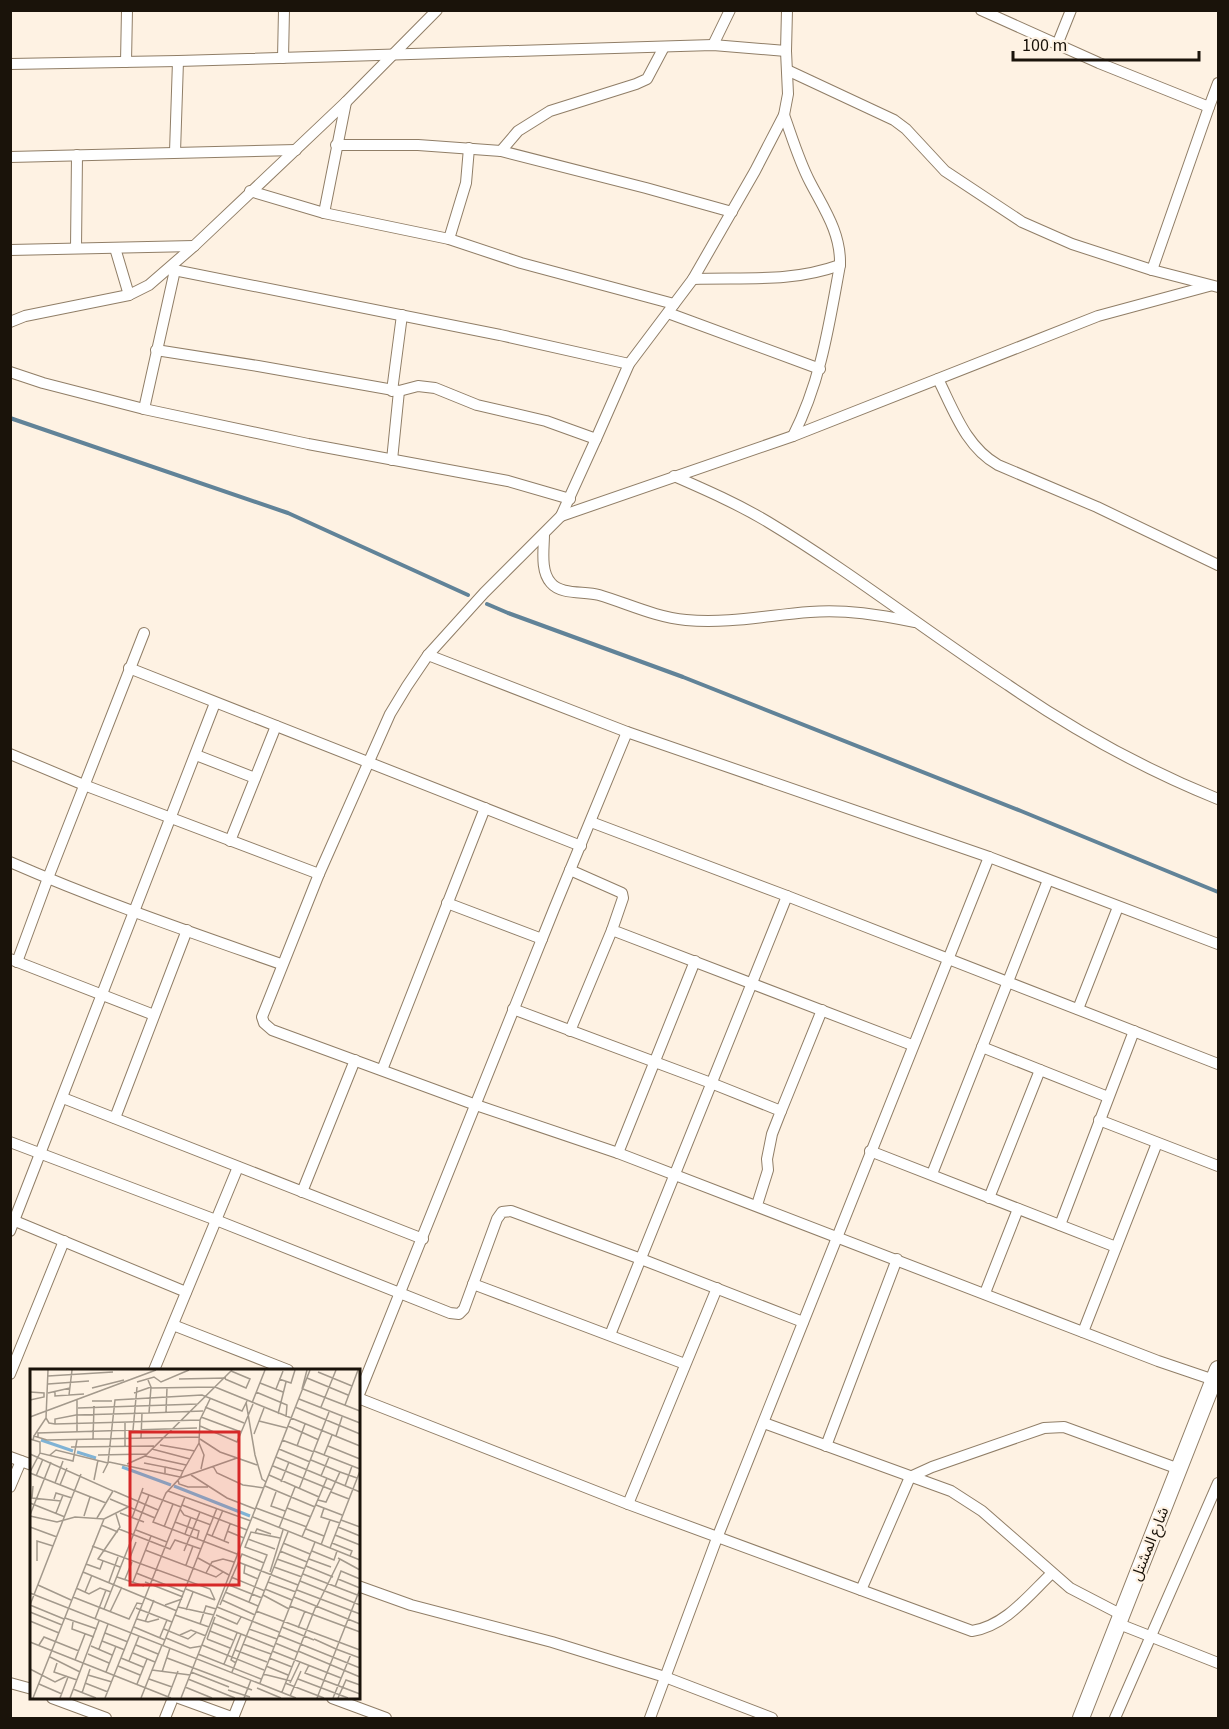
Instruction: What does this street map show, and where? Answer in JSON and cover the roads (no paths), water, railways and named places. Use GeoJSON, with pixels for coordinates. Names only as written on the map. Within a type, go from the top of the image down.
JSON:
{"type":"FeatureCollection","features":[{"type":"Feature","properties":{"kind":"street"},"geometry":{"type":"LineString","coordinates":[[126,62],[128,10]]}},
{"type":"Feature","properties":{"kind":"street"},"geometry":{"type":"LineString","coordinates":[[282,58],[284,10]]}},
{"type":"Feature","properties":{"kind":"street"},"geometry":{"type":"LineString","coordinates":[[10,322],[37,314],[129,295],[172,270],[250,191],[346,102],[437,10]]}},
{"type":"Feature","properties":{"kind":"street"},"geometry":{"type":"LineString","coordinates":[[712,45],[730,10]]}},
{"type":"Feature","properties":{"kind":"street"},"geometry":{"type":"LineString","coordinates":[[787,10],[788,94],[784,116],[693,279],[629,364],[561,516],[483,593],[428,655],[390,714],[319,874],[261,1017],[272,1030],[476,1105],[618,1153],[1083,1332],[1216,1375]]}},
{"type":"Feature","properties":{"kind":"street"},"geometry":{"type":"LineString","coordinates":[[981,10],[1057,45],[1209,107]]}},
{"type":"Feature","properties":{"kind":"street"},"geometry":{"type":"LineString","coordinates":[[1057,45],[1071,10]]}},
{"type":"Feature","properties":{"kind":"street"},"geometry":{"type":"LineString","coordinates":[[10,64],[712,45],[786,51]]}},
{"type":"Feature","properties":{"kind":"street"},"geometry":{"type":"LineString","coordinates":[[501,151],[518,131],[550,111],[647,79],[664,47]]}},
{"type":"Feature","properties":{"kind":"street"},"geometry":{"type":"LineString","coordinates":[[175,152],[178,61]]}},
{"type":"Feature","properties":{"kind":"street"},"geometry":{"type":"LineString","coordinates":[[787,70],[894,120],[906,129],[945,171],[1022,222],[1072,244],[1152,270],[1214,286]]}},
{"type":"Feature","properties":{"kind":"street"},"geometry":{"type":"LineString","coordinates":[[1152,270],[1218,83]]}},
{"type":"Feature","properties":{"kind":"street"},"geometry":{"type":"LineString","coordinates":[[324,213],[346,102]]}},
{"type":"Feature","properties":{"kind":"street"},"geometry":{"type":"LineString","coordinates":[[784,116],[809,180],[838,237],[841,249],[820,369],[806,409],[793,436]]}},
{"type":"Feature","properties":{"kind":"street"},"geometry":{"type":"LineString","coordinates":[[336,145],[418,145],[501,151],[732,212]]}},
{"type":"Feature","properties":{"kind":"street"},"geometry":{"type":"LineString","coordinates":[[449,239],[466,183],[469,148]]}},
{"type":"Feature","properties":{"kind":"street"},"geometry":{"type":"LineString","coordinates":[[10,157],[296,150]]}},
{"type":"Feature","properties":{"kind":"street"},"geometry":{"type":"LineString","coordinates":[[76,248],[77,155]]}},
{"type":"Feature","properties":{"kind":"street"},"geometry":{"type":"LineString","coordinates":[[250,191],[324,213],[449,239],[671,309],[820,369]]}},
{"type":"Feature","properties":{"kind":"street"},"geometry":{"type":"LineString","coordinates":[[10,250],[194,246]]}},
{"type":"Feature","properties":{"kind":"street"},"geometry":{"type":"LineString","coordinates":[[115,248],[129,295]]}},
{"type":"Feature","properties":{"kind":"street"},"geometry":{"type":"LineString","coordinates":[[693,279],[791,278],[840,265]]}},
{"type":"Feature","properties":{"kind":"street"},"geometry":{"type":"LineString","coordinates":[[172,270],[402,315],[629,364]]}},
{"type":"Feature","properties":{"kind":"street"},"geometry":{"type":"LineString","coordinates":[[144,409],[172,270]]}},
{"type":"Feature","properties":{"kind":"street"},"geometry":{"type":"LineString","coordinates":[[561,516],[793,436],[1098,316],[1214,286]]}},
{"type":"Feature","properties":{"kind":"street"},"geometry":{"type":"LineString","coordinates":[[392,460],[402,315]]}},
{"type":"Feature","properties":{"kind":"street"},"geometry":{"type":"LineString","coordinates":[[156,350],[396,391],[418,386],[435,388],[477,405],[546,421],[596,439]]}},
{"type":"Feature","properties":{"kind":"street"},"geometry":{"type":"LineString","coordinates":[[10,372],[43,383],[144,409],[308,444],[508,481],[570,499]]}},
{"type":"Feature","properties":{"kind":"street"},"geometry":{"type":"LineString","coordinates":[[938,379],[963,429],[984,457],[1097,507],[1218,565]]}},
{"type":"Feature","properties":{"kind":"street"},"geometry":{"type":"LineString","coordinates":[[674,477],[767,521],[922,624],[1008,686],[1101,742],[1218,800]]}},
{"type":"Feature","properties":{"kind":"street"},"geometry":{"type":"LineString","coordinates":[[544,534],[544,565],[546,576],[551,584],[559,589],[598,595],[659,617],[688,621],[720,621],[812,612],[852,611],[879,614],[922,624]]}},
{"type":"Feature","properties":{"kind":"street"},"geometry":{"type":"LineString","coordinates":[[144,633],[14,961],[154,1015]]}},
{"type":"Feature","properties":{"kind":"street"},"geometry":{"type":"LineString","coordinates":[[428,655],[627,732],[989,857],[1218,944]]}},
{"type":"Feature","properties":{"kind":"street"},"geometry":{"type":"LineString","coordinates":[[129,668],[215,704],[369,761],[581,846]]}},
{"type":"Feature","properties":{"kind":"street"},"geometry":{"type":"LineString","coordinates":[[186,1292],[63,1241],[13,1226],[215,704]]}},
{"type":"Feature","properties":{"kind":"street"},"geometry":{"type":"LineString","coordinates":[[230,841],[276,726]]}},
{"type":"Feature","properties":{"kind":"street"},"geometry":{"type":"LineString","coordinates":[[360,1393],[513,1009],[627,732]]}},
{"type":"Feature","properties":{"kind":"street"},"geometry":{"type":"LineString","coordinates":[[10,754],[84,786],[319,874]]}},
{"type":"Feature","properties":{"kind":"street"},"geometry":{"type":"LineString","coordinates":[[196,755],[255,778]]}},
{"type":"Feature","properties":{"kind":"street"},"geometry":{"type":"LineString","coordinates":[[382,1070],[485,808]]}},
{"type":"Feature","properties":{"kind":"street"},"geometry":{"type":"LineString","coordinates":[[591,822],[1218,1064]]}},
{"type":"Feature","properties":{"kind":"street"},"geometry":{"type":"LineString","coordinates":[[650,1719],[717,1538],[836,1235],[989,857]]}},
{"type":"Feature","properties":{"kind":"street"},"geometry":{"type":"LineString","coordinates":[[10,862],[136,912],[281,964]]}},
{"type":"Feature","properties":{"kind":"street"},"geometry":{"type":"LineString","coordinates":[[570,870],[622,893],[623,898],[570,1031]]}},
{"type":"Feature","properties":{"kind":"street"},"geometry":{"type":"LineString","coordinates":[[932,1174],[1048,880]]}},
{"type":"Feature","properties":{"kind":"street"},"geometry":{"type":"LineString","coordinates":[[610,1335],[787,896]]}},
{"type":"Feature","properties":{"kind":"street"},"geometry":{"type":"LineString","coordinates":[[447,903],[542,939]]}},
{"type":"Feature","properties":{"kind":"street"},"geometry":{"type":"LineString","coordinates":[[1078,1009],[1119,907]]}},
{"type":"Feature","properties":{"kind":"street"},"geometry":{"type":"LineString","coordinates":[[115,1118],[188,930]]}},
{"type":"Feature","properties":{"kind":"street"},"geometry":{"type":"LineString","coordinates":[[612,930],[753,982],[912,1045]]}},
{"type":"Feature","properties":{"kind":"street"},"geometry":{"type":"LineString","coordinates":[[618,1153],[694,961]]}},
{"type":"Feature","properties":{"kind":"street"},"geometry":{"type":"LineString","coordinates":[[513,1009],[655,1061],[781,1111]]}},
{"type":"Feature","properties":{"kind":"street"},"geometry":{"type":"LineString","coordinates":[[757,1205],[768,1170],[768,1153],[772,1134],[822,1010]]}},
{"type":"Feature","properties":{"kind":"street"},"geometry":{"type":"LineString","coordinates":[[1060,1225],[1134,1031]]}},
{"type":"Feature","properties":{"kind":"street"},"geometry":{"type":"LineString","coordinates":[[982,1047],[1108,1096]]}},
{"type":"Feature","properties":{"kind":"street"},"geometry":{"type":"LineString","coordinates":[[302,1192],[355,1060]]}},
{"type":"Feature","properties":{"kind":"street"},"geometry":{"type":"LineString","coordinates":[[989,1198],[1040,1070]]}},
{"type":"Feature","properties":{"kind":"street"},"geometry":{"type":"LineString","coordinates":[[63,1098],[423,1239]]}},
{"type":"Feature","properties":{"kind":"street"},"geometry":{"type":"LineString","coordinates":[[1099,1120],[1218,1166]]}},
{"type":"Feature","properties":{"kind":"street"},"geometry":{"type":"LineString","coordinates":[[10,1142],[216,1220],[399,1295],[450,1313],[459,1314],[464,1309],[497,1219],[502,1212],[511,1211],[803,1322]]}},
{"type":"Feature","properties":{"kind":"street"},"geometry":{"type":"LineString","coordinates":[[1083,1332],[1156,1143]]}},
{"type":"Feature","properties":{"kind":"street"},"geometry":{"type":"LineString","coordinates":[[870,1151],[1116,1247]]}},
{"type":"Feature","properties":{"kind":"street"},"geometry":{"type":"LineString","coordinates":[[155,1369],[238,1167]]}},
{"type":"Feature","properties":{"kind":"street"},"geometry":{"type":"LineString","coordinates":[[985,1293],[1018,1209]]}},
{"type":"Feature","properties":{"kind":"street"},"geometry":{"type":"LineString","coordinates":[[10,1374],[63,1241]]}},
{"type":"Feature","properties":{"kind":"street"},"geometry":{"type":"LineString","coordinates":[[826,1446],[897,1259]]}},
{"type":"Feature","properties":{"kind":"street"},"geometry":{"type":"LineString","coordinates":[[473,1284],[686,1364]]}},
{"type":"Feature","properties":{"kind":"street"},"geometry":{"type":"LineString","coordinates":[[628,1504],[717,1288]]}},
{"type":"Feature","properties":{"kind":"street"},"geometry":{"type":"LineString","coordinates":[[173,1325],[283,1369]]}},
{"type":"Feature","properties":{"kind":"street","name":"شارع المشتل"},"geometry":{"type":"LineString","coordinates":[[1082,1719],[1216,1375]]}},
{"type":"Feature","properties":{"kind":"street"},"geometry":{"type":"LineString","coordinates":[[360,1399],[717,1538],[972,1631],[988,1629],[1004,1618],[1051,1574]]}},
{"type":"Feature","properties":{"kind":"street"},"geometry":{"type":"LineString","coordinates":[[764,1423],[951,1491],[982,1511],[1051,1574],[1070,1588],[1152,1636],[1218,1663]]}},
{"type":"Feature","properties":{"kind":"street"},"geometry":{"type":"LineString","coordinates":[[861,1590],[910,1477],[932,1467],[1052,1426],[1064,1427],[1179,1469]]}},
{"type":"Feature","properties":{"kind":"street"},"geometry":{"type":"LineString","coordinates":[[10,1487],[21,1461]]}},
{"type":"Feature","properties":{"kind":"street"},"geometry":{"type":"LineString","coordinates":[[1115,1719],[1218,1483]]}},
{"type":"Feature","properties":{"kind":"street"},"geometry":{"type":"LineString","coordinates":[[360,1587],[411,1605],[552,1642],[665,1677],[772,1719]]}},
{"type":"Feature","properties":{"kind":"street"},"geometry":{"type":"LineString","coordinates":[[10,1683],[30,1689]]}},
{"type":"Feature","properties":{"kind":"street"},"geometry":{"type":"LineString","coordinates":[[55,1699],[106,1719]]}},
{"type":"Feature","properties":{"kind":"street"},"geometry":{"type":"LineString","coordinates":[[165,1719],[173,1699]]}},
{"type":"Feature","properties":{"kind":"street"},"geometry":{"type":"LineString","coordinates":[[182,1699],[233,1718],[241,1699]]}},
{"type":"Feature","properties":{"kind":"street"},"geometry":{"type":"LineString","coordinates":[[335,1699],[386,1719]]}},
{"type":"Feature","properties":{"kind":"waterway"},"geometry":{"type":"LineString","coordinates":[[10,418],[288,513],[468,595]]}},
{"type":"Feature","properties":{"kind":"waterway"},"geometry":{"type":"LineString","coordinates":[[487,604],[683,677],[1218,892]]}}]}
